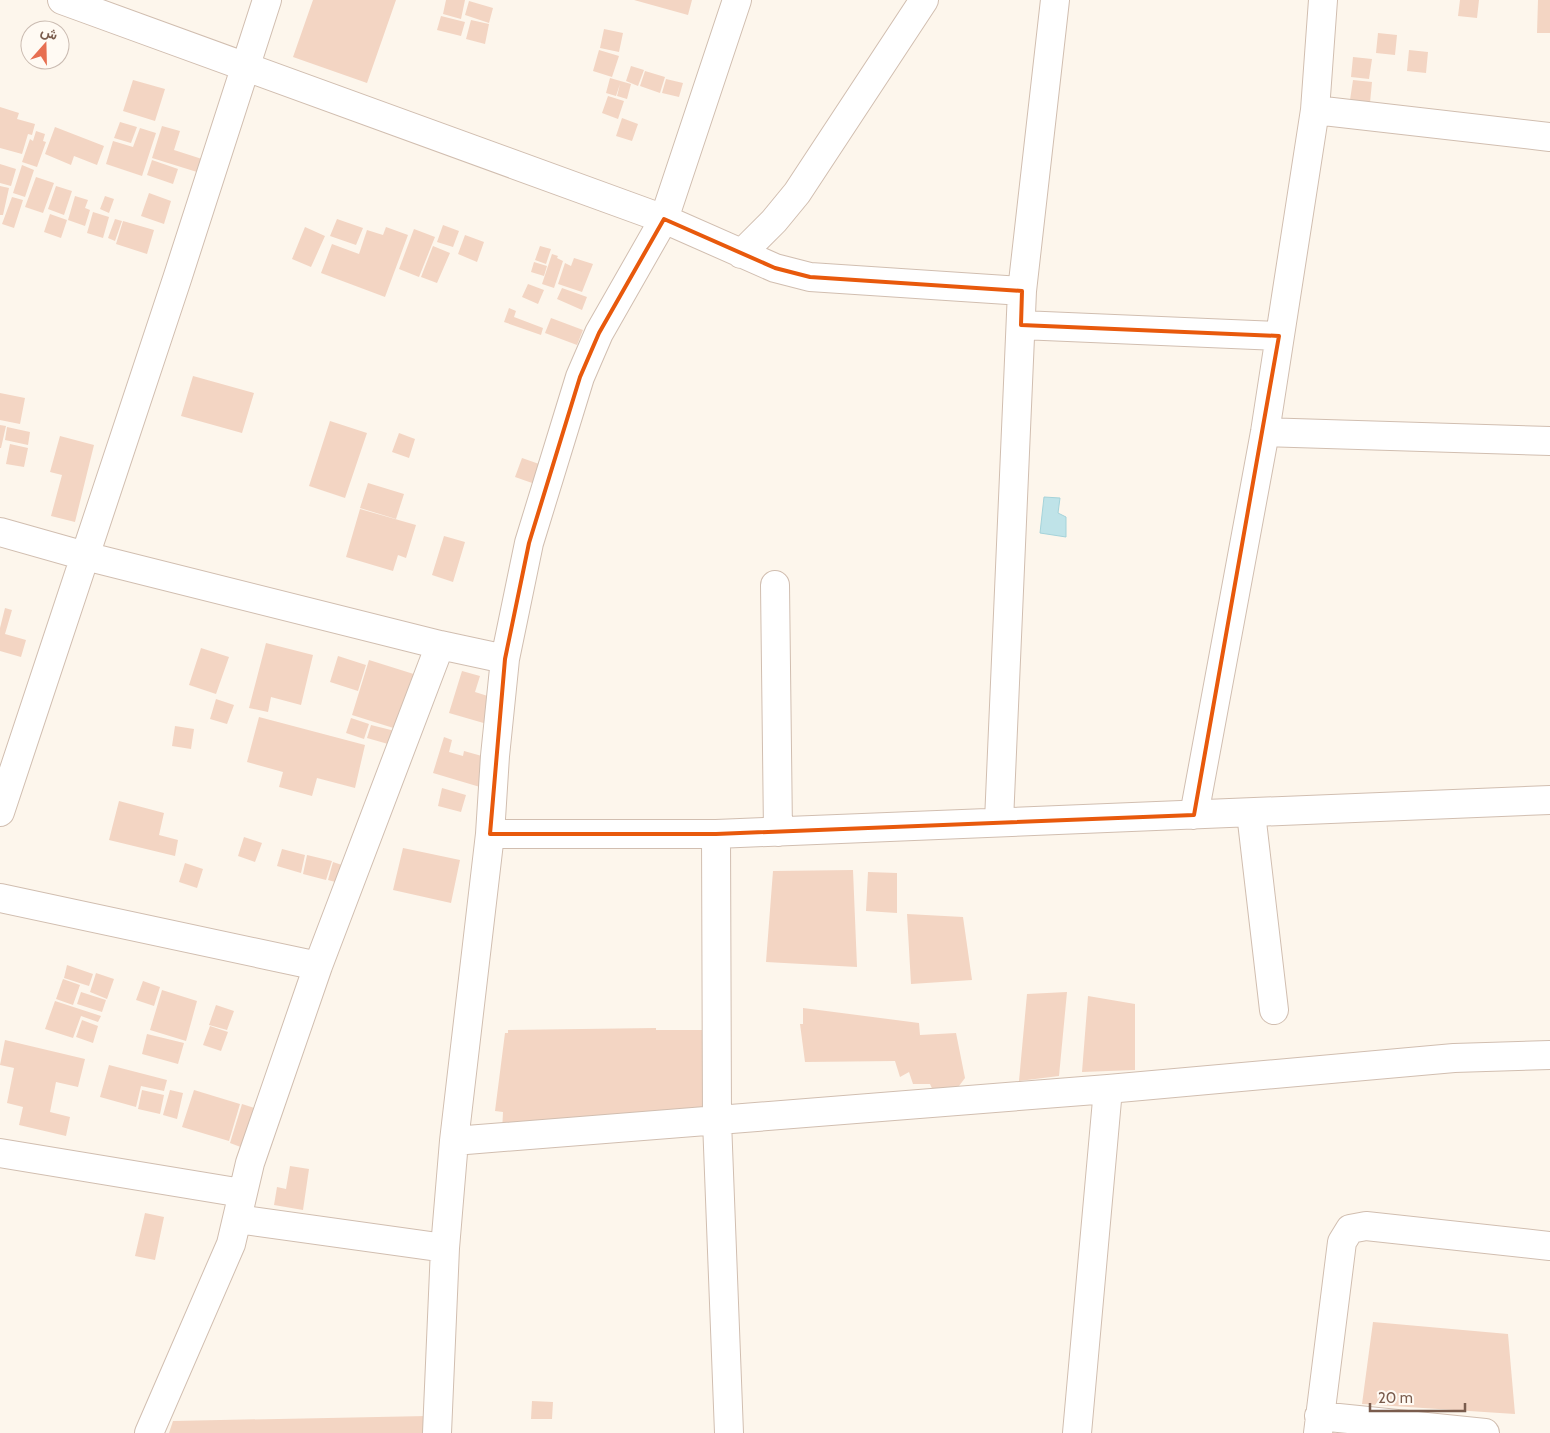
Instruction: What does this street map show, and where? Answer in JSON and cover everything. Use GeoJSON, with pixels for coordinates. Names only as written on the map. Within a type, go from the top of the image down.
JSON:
{"type":"FeatureCollection","features":[{"type":"Feature","properties":{"kind":"street"},"geometry":{"type":"LineString","coordinates":[[62,0],[664,219],[776,268],[810,278],[1022,291]]}},
{"type":"Feature","properties":{"kind":"street"},"geometry":{"type":"LineString","coordinates":[[0,812],[180,270],[267,0]]}},
{"type":"Feature","properties":{"kind":"street"},"geometry":{"type":"LineString","coordinates":[[437,1433],[445,1248],[454,1142],[490,834],[495,756],[505,659],[529,543],[580,377],[599,333],[664,219],[737,0]]}},
{"type":"Feature","properties":{"kind":"street"},"geometry":{"type":"LineString","coordinates":[[741,254],[774,221],[798,193],[924,0]]}},
{"type":"Feature","properties":{"kind":"street"},"geometry":{"type":"LineString","coordinates":[[999,821],[1022,291],[1055,0]]}},
{"type":"Feature","properties":{"kind":"street"},"geometry":{"type":"LineString","coordinates":[[1194,816],[1265,432],[1315,110],[1323,0]]}},
{"type":"Feature","properties":{"kind":"street"},"geometry":{"type":"LineString","coordinates":[[1315,110],[1550,136]]}},
{"type":"Feature","properties":{"kind":"street"},"geometry":{"type":"LineString","coordinates":[[1021,325],[1279,336]]}},
{"type":"Feature","properties":{"kind":"street"},"geometry":{"type":"LineString","coordinates":[[1265,432],[1550,441]]}},
{"type":"Feature","properties":{"kind":"street"},"geometry":{"type":"LineString","coordinates":[[0,532],[85,556],[440,645],[505,659]]}},
{"type":"Feature","properties":{"kind":"street"},"geometry":{"type":"LineString","coordinates":[[775,585],[778,832]]}},
{"type":"Feature","properties":{"kind":"street"},"geometry":{"type":"LineString","coordinates":[[148,1433],[231,1244],[250,1162],[318,966],[440,645]]}},
{"type":"Feature","properties":{"kind":"street"},"geometry":{"type":"LineString","coordinates":[[490,834],[716,834],[1550,800]]}},
{"type":"Feature","properties":{"kind":"street"},"geometry":{"type":"LineString","coordinates":[[1251,813],[1274,1010]]}},
{"type":"Feature","properties":{"kind":"street"},"geometry":{"type":"LineString","coordinates":[[716,834],[717,1121],[729,1433]]}},
{"type":"Feature","properties":{"kind":"street"},"geometry":{"type":"LineString","coordinates":[[0,898],[318,966]]}},
{"type":"Feature","properties":{"kind":"street"},"geometry":{"type":"LineString","coordinates":[[454,1142],[1108,1089],[1454,1058],[1550,1055]]}},
{"type":"Feature","properties":{"kind":"street"},"geometry":{"type":"LineString","coordinates":[[1077,1433],[1108,1089]]}},
{"type":"Feature","properties":{"kind":"street"},"geometry":{"type":"LineString","coordinates":[[0,1153],[240,1206],[445,1248]]}},
{"type":"Feature","properties":{"kind":"street"},"geometry":{"type":"LineString","coordinates":[[1485,1433],[1319,1425],[1342,1242],[1350,1229],[1366,1226],[1550,1246]]}},
{"type":"Feature","properties":{"kind":"highlighted area"},"geometry":{"type":"Polygon","coordinates":[[[664,219],[775,268],[810,277],[1022,291],[1021,325],[1279,336],[1194,815],[716,834],[490,834],[505,659],[529,543],[580,377],[599,333],[664,219]]]}},
{"type":"Feature","properties":{"kind":"water"},"geometry":{"type":"Polygon","coordinates":[[[1044,497],[1060,498],[1058,513],[1066,517],[1066,537],[1040,533],[1044,497]]]}},
{"type":"Feature","properties":{"kind":"building"},"geometry":{"type":"Polygon","coordinates":[[[313,0],[396,0],[367,83],[293,57],[313,0]]]}},
{"type":"Feature","properties":{"kind":"building"},"geometry":{"type":"Polygon","coordinates":[[[446,0],[465,0],[461,19],[443,14],[446,0]]]}},
{"type":"Feature","properties":{"kind":"building"},"geometry":{"type":"Polygon","coordinates":[[[634,0],[692,0],[688,15],[634,0]]]}},
{"type":"Feature","properties":{"kind":"building"},"geometry":{"type":"Polygon","coordinates":[[[1460,0],[1479,0],[1477,18],[1458,16],[1460,0]]]}},
{"type":"Feature","properties":{"kind":"building"},"geometry":{"type":"Polygon","coordinates":[[[1538,0],[1550,0],[1550,33],[1537,33],[1538,0]]]}},
{"type":"Feature","properties":{"kind":"building"},"geometry":{"type":"Polygon","coordinates":[[[469,1],[493,8],[489,23],[465,15],[469,1]]]}},
{"type":"Feature","properties":{"kind":"building"},"geometry":{"type":"Polygon","coordinates":[[[441,16],[465,22],[461,36],[437,30],[441,16]]]}},
{"type":"Feature","properties":{"kind":"building"},"geometry":{"type":"Polygon","coordinates":[[[471,20],[489,24],[485,44],[466,39],[471,20]]]}},
{"type":"Feature","properties":{"kind":"building"},"geometry":{"type":"Polygon","coordinates":[[[604,29],[623,33],[619,52],[600,48],[604,29]]]}},
{"type":"Feature","properties":{"kind":"building"},"geometry":{"type":"Polygon","coordinates":[[[1378,33],[1397,35],[1395,55],[1376,53],[1378,33]]]}},
{"type":"Feature","properties":{"kind":"building"},"geometry":{"type":"Polygon","coordinates":[[[599,50],[619,56],[612,77],[593,71],[599,50]]]}},
{"type":"Feature","properties":{"kind":"building"},"geometry":{"type":"Polygon","coordinates":[[[1409,50],[1428,52],[1426,73],[1407,71],[1409,50]]]}},
{"type":"Feature","properties":{"kind":"building"},"geometry":{"type":"Polygon","coordinates":[[[1353,57],[1372,59],[1369,79],[1351,77],[1353,57]]]}},
{"type":"Feature","properties":{"kind":"building"},"geometry":{"type":"Polygon","coordinates":[[[631,66],[644,70],[638,86],[626,81],[631,66]]]}},
{"type":"Feature","properties":{"kind":"building"},"geometry":{"type":"Polygon","coordinates":[[[645,71],[665,77],[660,93],[640,86],[645,71]]]}},
{"type":"Feature","properties":{"kind":"building"},"geometry":{"type":"Polygon","coordinates":[[[610,78],[631,84],[627,99],[617,96],[620,84],[616,96],[606,93],[610,78]]]}},
{"type":"Feature","properties":{"kind":"building"},"geometry":{"type":"Polygon","coordinates":[[[666,79],[683,83],[679,97],[662,93],[666,79]]]}},
{"type":"Feature","properties":{"kind":"building"},"geometry":{"type":"Polygon","coordinates":[[[133,80],[165,89],[155,121],[123,111],[133,80]]]}},
{"type":"Feature","properties":{"kind":"building"},"geometry":{"type":"Polygon","coordinates":[[[1353,80],[1372,82],[1370,103],[1350,100],[1353,80]]]}},
{"type":"Feature","properties":{"kind":"building"},"geometry":{"type":"Polygon","coordinates":[[[608,96],[624,101],[618,119],[602,113],[608,96]]]}},
{"type":"Feature","properties":{"kind":"building"},"geometry":{"type":"Polygon","coordinates":[[[0,107],[19,113],[17,119],[35,124],[32,135],[28,134],[22,154],[0,148],[0,107]]]}},
{"type":"Feature","properties":{"kind":"building"},"geometry":{"type":"Polygon","coordinates":[[[622,118],[638,124],[632,141],[616,136],[622,118]]]}},
{"type":"Feature","properties":{"kind":"building"},"geometry":{"type":"Polygon","coordinates":[[[120,122],[137,127],[131,143],[114,138],[120,122]]]}},
{"type":"Feature","properties":{"kind":"building"},"geometry":{"type":"Polygon","coordinates":[[[162,126],[180,131],[174,150],[202,159],[197,172],[152,158],[162,126]]]}},
{"type":"Feature","properties":{"kind":"building"},"geometry":{"type":"Polygon","coordinates":[[[55,127],[104,146],[97,165],[74,156],[71,165],[45,154],[55,127]]]}},
{"type":"Feature","properties":{"kind":"building"},"geometry":{"type":"Polygon","coordinates":[[[140,128],[156,133],[142,176],[106,164],[113,141],[133,147],[140,128]]]}},
{"type":"Feature","properties":{"kind":"building"},"geometry":{"type":"Polygon","coordinates":[[[36,131],[45,134],[43,141],[46,142],[37,167],[22,162],[30,139],[33,141],[36,131]]]}},
{"type":"Feature","properties":{"kind":"building"},"geometry":{"type":"Polygon","coordinates":[[[152,160],[178,169],[173,184],[147,175],[152,160]]]}},
{"type":"Feature","properties":{"kind":"building"},"geometry":{"type":"Polygon","coordinates":[[[0,164],[16,169],[11,186],[0,183],[0,164]]]}},
{"type":"Feature","properties":{"kind":"building"},"geometry":{"type":"Polygon","coordinates":[[[22,165],[34,170],[25,197],[13,193],[22,165]]]}},
{"type":"Feature","properties":{"kind":"building"},"geometry":{"type":"Polygon","coordinates":[[[36,177],[54,183],[43,213],[25,207],[36,177]]]}},
{"type":"Feature","properties":{"kind":"building"},"geometry":{"type":"Polygon","coordinates":[[[0,186],[9,188],[3,215],[0,215],[0,186]]]}},
{"type":"Feature","properties":{"kind":"building"},"geometry":{"type":"Polygon","coordinates":[[[56,186],[72,191],[64,215],[48,209],[56,186]]]}},
{"type":"Feature","properties":{"kind":"building"},"geometry":{"type":"Polygon","coordinates":[[[149,193],[171,201],[164,224],[141,216],[149,193]]]}},
{"type":"Feature","properties":{"kind":"building"},"geometry":{"type":"Polygon","coordinates":[[[75,196],[88,200],[85,208],[90,210],[85,226],[68,220],[75,196]]]}},
{"type":"Feature","properties":{"kind":"building"},"geometry":{"type":"Polygon","coordinates":[[[105,196],[114,199],[109,213],[100,209],[105,196]]]}},
{"type":"Feature","properties":{"kind":"building"},"geometry":{"type":"Polygon","coordinates":[[[12,197],[23,200],[14,228],[2,224],[12,197]]]}},
{"type":"Feature","properties":{"kind":"building"},"geometry":{"type":"Polygon","coordinates":[[[93,212],[109,217],[103,238],[87,233],[93,212]]]}},
{"type":"Feature","properties":{"kind":"building"},"geometry":{"type":"Polygon","coordinates":[[[50,214],[67,220],[61,238],[44,232],[50,214]]]}},
{"type":"Feature","properties":{"kind":"building"},"geometry":{"type":"Polygon","coordinates":[[[115,219],[122,221],[115,241],[108,238],[115,219]]]}},
{"type":"Feature","properties":{"kind":"building"},"geometry":{"type":"Polygon","coordinates":[[[337,219],[363,228],[356,245],[330,236],[337,219]]]}},
{"type":"Feature","properties":{"kind":"building"},"geometry":{"type":"Polygon","coordinates":[[[123,221],[154,230],[147,254],[116,244],[123,221]]]}},
{"type":"Feature","properties":{"kind":"building"},"geometry":{"type":"Polygon","coordinates":[[[443,225],[459,231],[453,247],[437,242],[443,225]]]}},
{"type":"Feature","properties":{"kind":"building"},"geometry":{"type":"Polygon","coordinates":[[[305,227],[325,236],[311,267],[292,259],[305,227]]]}},
{"type":"Feature","properties":{"kind":"building"},"geometry":{"type":"Polygon","coordinates":[[[386,227],[408,235],[385,297],[321,273],[332,244],[359,254],[367,230],[383,235],[386,227]]]}},
{"type":"Feature","properties":{"kind":"building"},"geometry":{"type":"Polygon","coordinates":[[[414,229],[435,237],[419,277],[399,269],[414,229]]]}},
{"type":"Feature","properties":{"kind":"building"},"geometry":{"type":"Polygon","coordinates":[[[465,235],[484,242],[477,262],[458,254],[465,235]]]}},
{"type":"Feature","properties":{"kind":"building"},"geometry":{"type":"Polygon","coordinates":[[[433,246],[450,253],[437,283],[421,277],[433,246]]]}},
{"type":"Feature","properties":{"kind":"building"},"geometry":{"type":"Polygon","coordinates":[[[540,246],[551,249],[546,264],[535,260],[540,246]]]}},
{"type":"Feature","properties":{"kind":"building"},"geometry":{"type":"Polygon","coordinates":[[[552,254],[558,256],[557,258],[563,261],[554,288],[542,284],[552,254]]]}},
{"type":"Feature","properties":{"kind":"building"},"geometry":{"type":"Polygon","coordinates":[[[574,258],[593,264],[582,292],[558,284],[565,263],[571,266],[574,258]]]}},
{"type":"Feature","properties":{"kind":"building"},"geometry":{"type":"Polygon","coordinates":[[[534,262],[547,266],[544,276],[531,272],[534,262]]]}},
{"type":"Feature","properties":{"kind":"building"},"geometry":{"type":"Polygon","coordinates":[[[528,284],[544,290],[538,304],[522,297],[528,284]]]}},
{"type":"Feature","properties":{"kind":"building"},"geometry":{"type":"Polygon","coordinates":[[[562,288],[587,297],[582,310],[557,299],[562,288]]]}},
{"type":"Feature","properties":{"kind":"building"},"geometry":{"type":"Polygon","coordinates":[[[509,308],[516,311],[514,317],[543,328],[541,335],[504,322],[509,308]]]}},
{"type":"Feature","properties":{"kind":"building"},"geometry":{"type":"Polygon","coordinates":[[[551,318],[583,330],[577,345],[545,333],[551,318]]]}},
{"type":"Feature","properties":{"kind":"building"},"geometry":{"type":"Polygon","coordinates":[[[193,376],[254,393],[242,433],[181,416],[193,376]]]}},
{"type":"Feature","properties":{"kind":"building"},"geometry":{"type":"Polygon","coordinates":[[[0,393],[25,398],[20,424],[0,420],[0,393]]]}},
{"type":"Feature","properties":{"kind":"building"},"geometry":{"type":"Polygon","coordinates":[[[330,421],[367,433],[345,498],[309,486],[330,421]]]}},
{"type":"Feature","properties":{"kind":"building"},"geometry":{"type":"Polygon","coordinates":[[[0,425],[6,426],[1,448],[0,448],[0,425]]]}},
{"type":"Feature","properties":{"kind":"building"},"geometry":{"type":"Polygon","coordinates":[[[7,427],[30,432],[28,445],[5,440],[7,427]]]}},
{"type":"Feature","properties":{"kind":"building"},"geometry":{"type":"Polygon","coordinates":[[[399,433],[415,439],[409,458],[392,452],[399,433]]]}},
{"type":"Feature","properties":{"kind":"building"},"geometry":{"type":"Polygon","coordinates":[[[60,436],[94,445],[75,522],[51,516],[62,475],[50,472],[60,436]]]}},
{"type":"Feature","properties":{"kind":"building"},"geometry":{"type":"Polygon","coordinates":[[[10,444],[28,448],[24,467],[6,464],[10,444]]]}},
{"type":"Feature","properties":{"kind":"building"},"geometry":{"type":"Polygon","coordinates":[[[522,458],[542,465],[535,484],[515,477],[522,458]]]}},
{"type":"Feature","properties":{"kind":"building"},"geometry":{"type":"Polygon","coordinates":[[[368,483],[404,494],[396,519],[360,508],[368,483]]]}},
{"type":"Feature","properties":{"kind":"building"},"geometry":{"type":"Polygon","coordinates":[[[360,509],[416,525],[406,558],[398,555],[393,571],[346,557],[360,509]]]}},
{"type":"Feature","properties":{"kind":"building"},"geometry":{"type":"Polygon","coordinates":[[[444,536],[465,542],[453,582],[432,575],[444,536]]]}},
{"type":"Feature","properties":{"kind":"building"},"geometry":{"type":"Polygon","coordinates":[[[5,608],[12,610],[5,634],[26,640],[21,657],[0,651],[0,628],[5,608]]]}},
{"type":"Feature","properties":{"kind":"building"},"geometry":{"type":"Polygon","coordinates":[[[266,643],[313,655],[301,705],[271,697],[268,712],[249,708],[266,643]]]}},
{"type":"Feature","properties":{"kind":"building"},"geometry":{"type":"Polygon","coordinates":[[[201,648],[229,657],[216,694],[189,685],[201,648]]]}},
{"type":"Feature","properties":{"kind":"building"},"geometry":{"type":"Polygon","coordinates":[[[338,656],[366,665],[358,691],[330,682],[338,656]]]}},
{"type":"Feature","properties":{"kind":"building"},"geometry":{"type":"Polygon","coordinates":[[[369,660],[420,676],[403,731],[352,715],[369,660]]]}},
{"type":"Feature","properties":{"kind":"building"},"geometry":{"type":"Polygon","coordinates":[[[462,671],[480,676],[475,692],[494,698],[487,724],[449,713],[462,671]]]}},
{"type":"Feature","properties":{"kind":"building"},"geometry":{"type":"Polygon","coordinates":[[[216,699],[234,705],[227,724],[210,719],[216,699]]]}},
{"type":"Feature","properties":{"kind":"building"},"geometry":{"type":"Polygon","coordinates":[[[259,717],[365,745],[355,788],[317,778],[312,796],[279,787],[283,772],[247,762],[259,717]]]}},
{"type":"Feature","properties":{"kind":"building"},"geometry":{"type":"Polygon","coordinates":[[[351,718],[369,724],[364,739],[346,733],[351,718]]]}},
{"type":"Feature","properties":{"kind":"building"},"geometry":{"type":"Polygon","coordinates":[[[371,725],[399,732],[395,746],[367,738],[371,725]]]}},
{"type":"Feature","properties":{"kind":"building"},"geometry":{"type":"Polygon","coordinates":[[[175,726],[194,729],[191,749],[172,746],[175,726]]]}},
{"type":"Feature","properties":{"kind":"building"},"geometry":{"type":"Polygon","coordinates":[[[444,737],[452,740],[449,752],[463,756],[464,751],[489,758],[480,787],[433,773],[444,737]]]}},
{"type":"Feature","properties":{"kind":"building"},"geometry":{"type":"Polygon","coordinates":[[[442,788],[466,795],[461,812],[438,806],[442,788]]]}},
{"type":"Feature","properties":{"kind":"building"},"geometry":{"type":"Polygon","coordinates":[[[119,801],[164,813],[159,835],[178,840],[175,856],[109,840],[119,801]]]}},
{"type":"Feature","properties":{"kind":"building"},"geometry":{"type":"Polygon","coordinates":[[[244,837],[262,843],[255,862],[238,856],[244,837]]]}},
{"type":"Feature","properties":{"kind":"building"},"geometry":{"type":"Polygon","coordinates":[[[403,848],[460,860],[451,903],[393,890],[403,848]]]}},
{"type":"Feature","properties":{"kind":"building"},"geometry":{"type":"Polygon","coordinates":[[[282,849],[305,855],[301,873],[277,866],[282,849]]]}},
{"type":"Feature","properties":{"kind":"building"},"geometry":{"type":"Polygon","coordinates":[[[307,855],[332,861],[326,880],[303,874],[307,855]]]}},
{"type":"Feature","properties":{"kind":"building"},"geometry":{"type":"Polygon","coordinates":[[[333,862],[351,868],[346,885],[328,880],[333,862]]]}},
{"type":"Feature","properties":{"kind":"building"},"geometry":{"type":"Polygon","coordinates":[[[185,863],[203,869],[197,888],[179,882],[185,863]]]}},
{"type":"Feature","properties":{"kind":"building"},"geometry":{"type":"Polygon","coordinates":[[[853,870],[857,967],[766,962],[773,871],[853,870]]]}},
{"type":"Feature","properties":{"kind":"building"},"geometry":{"type":"Polygon","coordinates":[[[868,872],[897,873],[897,913],[866,911],[868,872]]]}},
{"type":"Feature","properties":{"kind":"building"},"geometry":{"type":"Polygon","coordinates":[[[907,914],[963,917],[972,980],[911,984],[907,914]]]}},
{"type":"Feature","properties":{"kind":"building"},"geometry":{"type":"Polygon","coordinates":[[[67,965],[93,974],[89,986],[64,978],[67,965]]]}},
{"type":"Feature","properties":{"kind":"building"},"geometry":{"type":"Polygon","coordinates":[[[96,973],[114,979],[107,999],[90,992],[96,973]]]}},
{"type":"Feature","properties":{"kind":"building"},"geometry":{"type":"Polygon","coordinates":[[[63,979],[80,985],[73,1005],[56,999],[63,979]]]}},
{"type":"Feature","properties":{"kind":"building"},"geometry":{"type":"Polygon","coordinates":[[[143,981],[160,987],[154,1006],[136,1000],[143,981]]]}},
{"type":"Feature","properties":{"kind":"building"},"geometry":{"type":"Polygon","coordinates":[[[162,990],[197,1001],[186,1041],[150,1030],[162,990]]]}},
{"type":"Feature","properties":{"kind":"building"},"geometry":{"type":"Polygon","coordinates":[[[81,992],[106,1000],[102,1012],[77,1004],[81,992]]]}},
{"type":"Feature","properties":{"kind":"building"},"geometry":{"type":"Polygon","coordinates":[[[1067,992],[1059,1076],[1019,1081],[1027,994],[1067,992]]]}},
{"type":"Feature","properties":{"kind":"building"},"geometry":{"type":"Polygon","coordinates":[[[1088,996],[1135,1004],[1135,1070],[1082,1072],[1088,996]]]}},
{"type":"Feature","properties":{"kind":"building"},"geometry":{"type":"Polygon","coordinates":[[[55,1001],[101,1016],[98,1022],[81,1016],[73,1038],[45,1029],[55,1001]]]}},
{"type":"Feature","properties":{"kind":"building"},"geometry":{"type":"Polygon","coordinates":[[[216,1005],[234,1011],[227,1030],[209,1025],[216,1005]]]}},
{"type":"Feature","properties":{"kind":"building"},"geometry":{"type":"Polygon","coordinates":[[[803,1008],[919,1023],[920,1035],[956,1033],[965,1078],[959,1086],[963,1094],[936,1097],[930,1084],[913,1084],[909,1072],[900,1077],[895,1061],[805,1062],[800,1024],[803,1024],[803,1008]]]}},
{"type":"Feature","properties":{"kind":"building"},"geometry":{"type":"Polygon","coordinates":[[[82,1020],[98,1026],[93,1043],[76,1037],[82,1020]]]}},
{"type":"Feature","properties":{"kind":"building"},"geometry":{"type":"Polygon","coordinates":[[[210,1026],[228,1032],[221,1051],[203,1045],[210,1026]]]}},
{"type":"Feature","properties":{"kind":"building"},"geometry":{"type":"Polygon","coordinates":[[[656,1028],[656,1030],[711,1030],[712,1110],[502,1132],[503,1112],[495,1111],[505,1033],[508,1033],[508,1030],[656,1028]]]}},
{"type":"Feature","properties":{"kind":"building"},"geometry":{"type":"Polygon","coordinates":[[[147,1034],[184,1043],[178,1064],[142,1054],[147,1034]]]}},
{"type":"Feature","properties":{"kind":"building"},"geometry":{"type":"Polygon","coordinates":[[[5,1040],[85,1059],[78,1087],[56,1082],[50,1112],[70,1117],[66,1136],[19,1125],[23,1107],[7,1103],[14,1068],[0,1065],[5,1040]]]}},
{"type":"Feature","properties":{"kind":"building"},"geometry":{"type":"Polygon","coordinates":[[[109,1065],[167,1080],[164,1091],[141,1086],[136,1107],[100,1097],[109,1065]]]}},
{"type":"Feature","properties":{"kind":"building"},"geometry":{"type":"Polygon","coordinates":[[[142,1090],[164,1095],[160,1114],[138,1109],[142,1090]]]}},
{"type":"Feature","properties":{"kind":"building"},"geometry":{"type":"Polygon","coordinates":[[[170,1090],[183,1093],[177,1119],[163,1115],[170,1090]]]}},
{"type":"Feature","properties":{"kind":"building"},"geometry":{"type":"Polygon","coordinates":[[[194,1090],[240,1104],[229,1141],[182,1127],[194,1090]]]}},
{"type":"Feature","properties":{"kind":"building"},"geometry":{"type":"Polygon","coordinates":[[[242,1104],[258,1109],[246,1149],[230,1143],[242,1104]]]}},
{"type":"Feature","properties":{"kind":"building"},"geometry":{"type":"Polygon","coordinates":[[[290,1166],[309,1169],[303,1210],[274,1205],[277,1187],[286,1189],[290,1166]]]}},
{"type":"Feature","properties":{"kind":"building"},"geometry":{"type":"Polygon","coordinates":[[[145,1213],[164,1217],[155,1260],[135,1256],[145,1213]]]}},
{"type":"Feature","properties":{"kind":"building"},"geometry":{"type":"Polygon","coordinates":[[[1373,1322],[1508,1334],[1515,1414],[1362,1404],[1373,1322]]]}},
{"type":"Feature","properties":{"kind":"building"},"geometry":{"type":"Polygon","coordinates":[[[532,1401],[553,1402],[552,1419],[531,1419],[532,1401]]]}},
{"type":"Feature","properties":{"kind":"building"},"geometry":{"type":"Polygon","coordinates":[[[427,1416],[426,1433],[169,1433],[173,1421],[427,1416]]]}}]}
